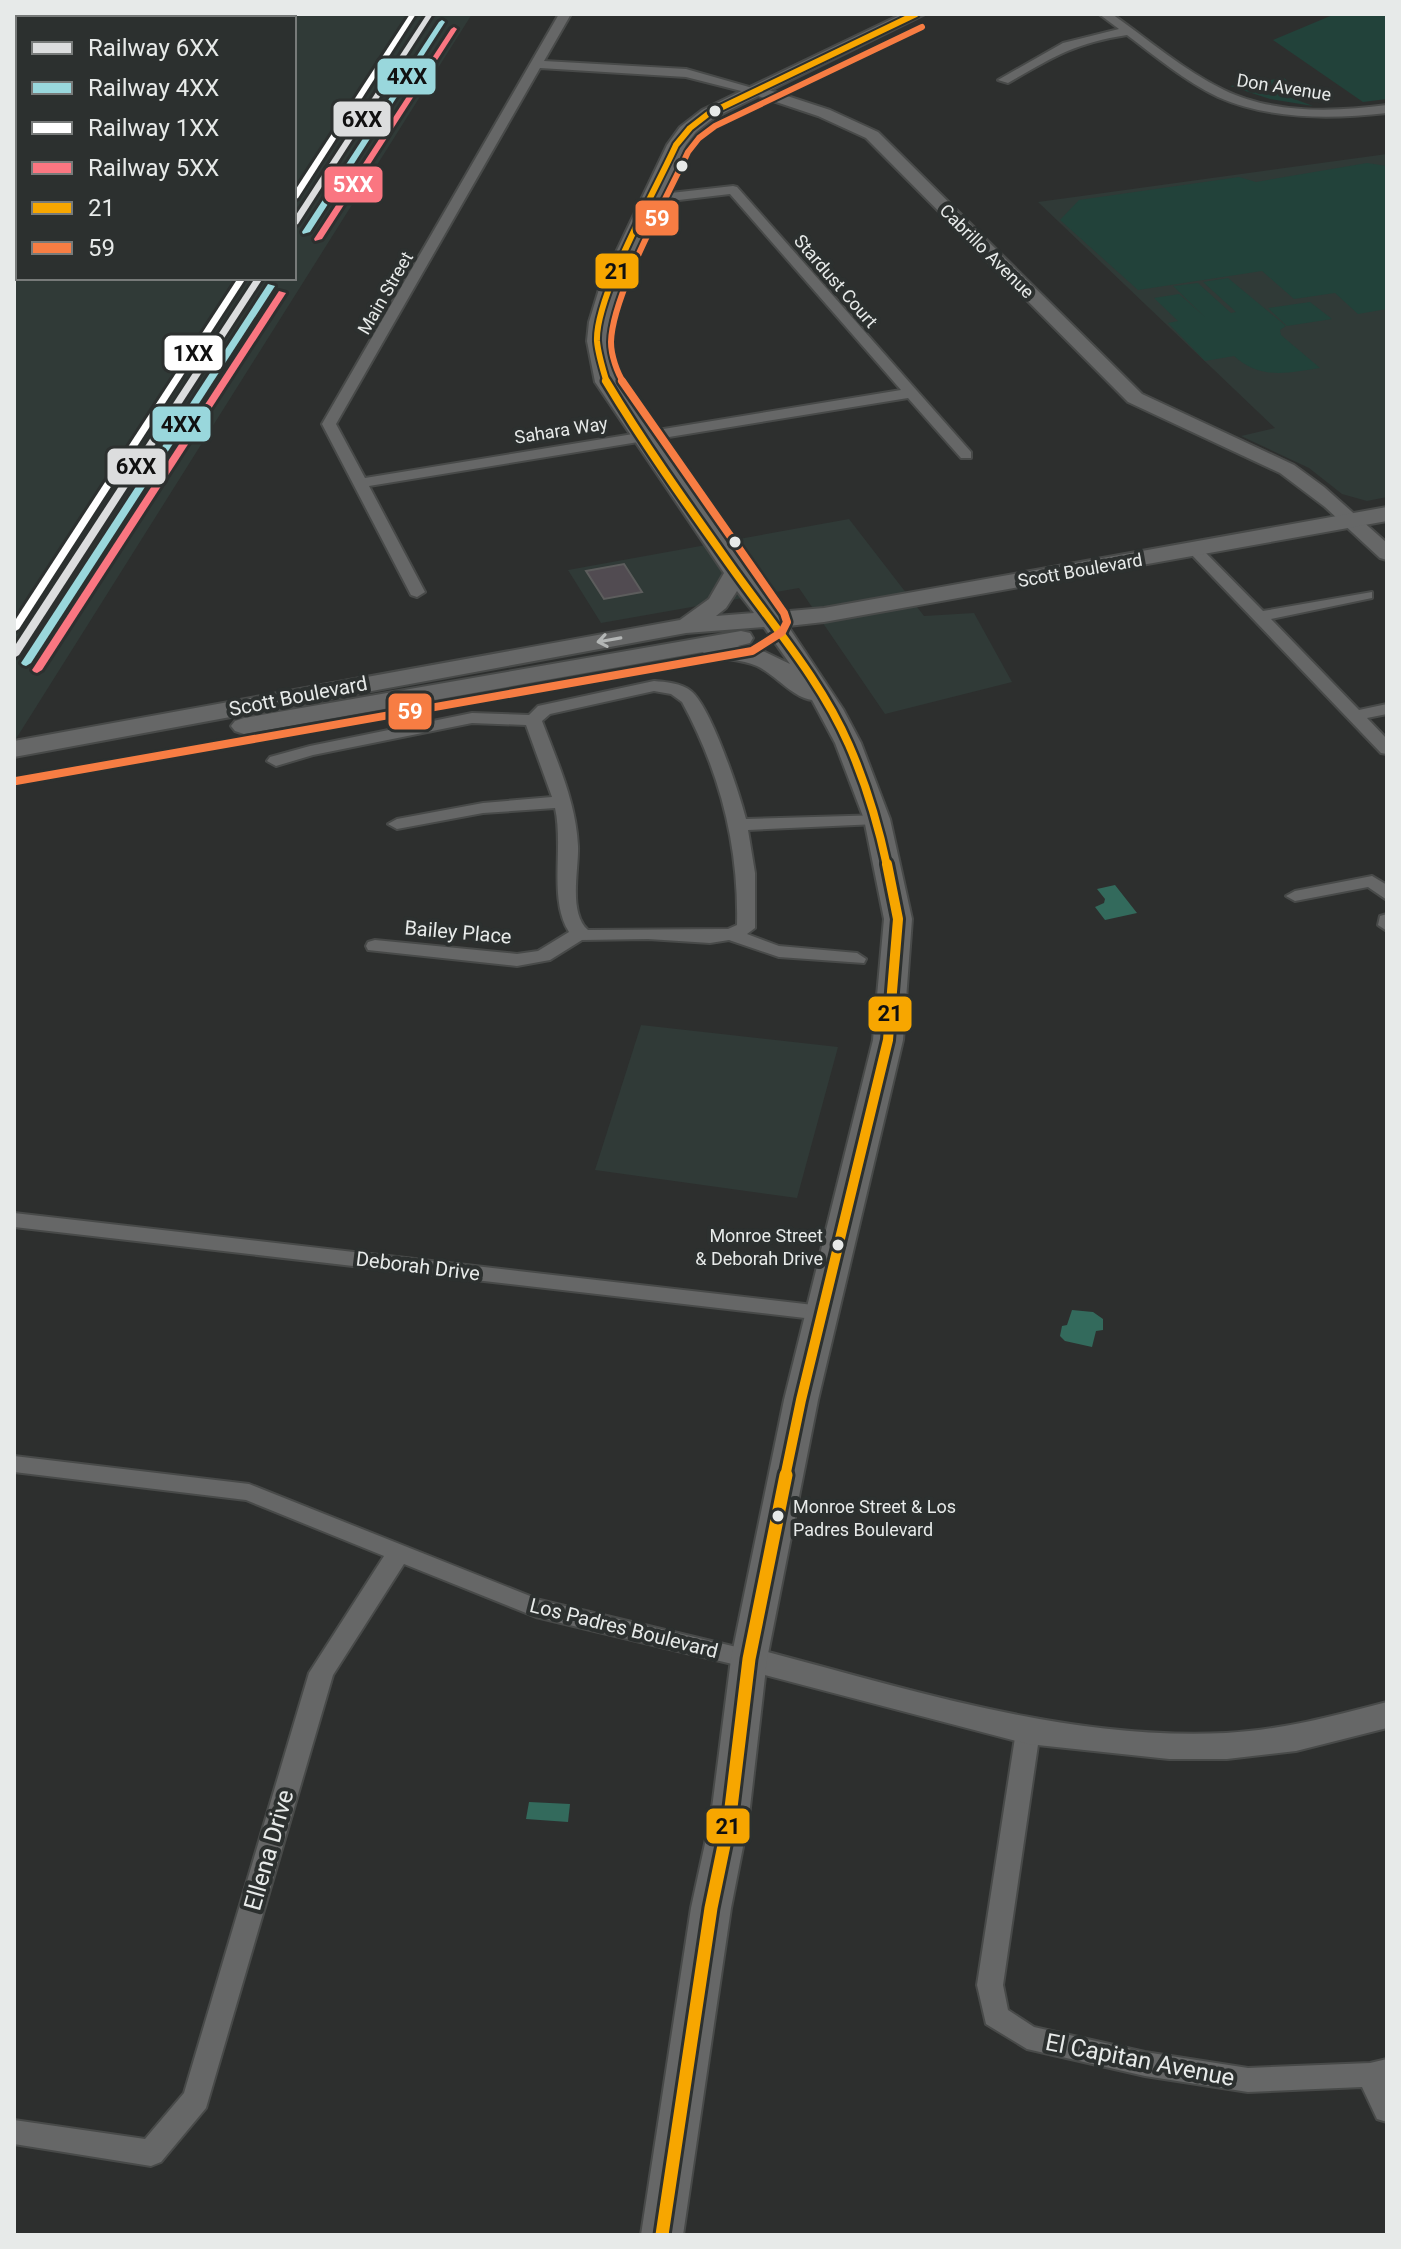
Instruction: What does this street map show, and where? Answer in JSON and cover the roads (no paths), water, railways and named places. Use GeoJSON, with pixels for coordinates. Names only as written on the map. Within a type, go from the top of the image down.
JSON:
{"type":"FeatureCollection","features":[{"type":"Feature","properties":{"kind":"main road"},"geometry":{"type":"LineString","coordinates":[[662,2235],[711,1908],[730,1816],[749,1659],[822,1313],[888,1040],[898,919],[877,819],[848,743],[830,709],[773,621],[736,573],[606,382],[599,363],[597,341],[600,318],[614,279],[653,199],[672,151],[683,134],[708,114],[916,14]]}},
{"type":"Feature","properties":{"kind":"main road","name":"Scott Boulevard"},"geometry":{"type":"LineString","coordinates":[[27,756],[686,626],[736,620],[773,621],[1195,550],[1387,514]]}},
{"type":"Feature","properties":{"kind":"main road"},"geometry":{"type":"LineString","coordinates":[[686,626],[718,603],[736,573]]}},
{"type":"Feature","properties":{"kind":"main road","name":"Scott Boulevard"},"geometry":{"type":"LineString","coordinates":[[27,756],[641,657],[749,637],[773,621]]}},
{"type":"Feature","properties":{"kind":"main road"},"geometry":{"type":"LineString","coordinates":[[641,657],[718,651],[746,653],[780,666],[830,709]]}},
{"type":"Feature","properties":{"kind":"street","name":"Main Street"},"geometry":{"type":"LineString","coordinates":[[417,592],[329,424],[565,14]]}},
{"type":"Feature","properties":{"kind":"street","name":"Don Avenue"},"geometry":{"type":"LineString","coordinates":[[1105,14],[1224,96],[1269,107],[1333,115],[1387,109]]}},
{"type":"Feature","properties":{"kind":"street"},"geometry":{"type":"LineString","coordinates":[[1004,80],[1067,45],[1087,38],[1130,31]]}},
{"type":"Feature","properties":{"kind":"street","name":"Cabrillo Avenue"},"geometry":{"type":"LineString","coordinates":[[538,64],[686,73],[757,91],[824,113],[872,135],[1135,398],[1176,421],[1271,460],[1300,478],[1387,554]]}},
{"type":"Feature","properties":{"kind":"street","name":"Stardust Court"},"geometry":{"type":"LineString","coordinates":[[653,199],[733,190],[966,455]]}},
{"type":"Feature","properties":{"kind":"street","name":"Sahara Way"},"geometry":{"type":"LineString","coordinates":[[361,483],[910,393]]}},
{"type":"Feature","properties":{"kind":"street"},"geometry":{"type":"LineString","coordinates":[[1195,550],[1387,749]]}},
{"type":"Feature","properties":{"kind":"street"},"geometry":{"type":"LineString","coordinates":[[1258,617],[1366,595]]}},
{"type":"Feature","properties":{"kind":"street"},"geometry":{"type":"LineString","coordinates":[[276,761],[310,751],[472,718],[533,720],[544,710],[654,686],[669,687],[687,695],[721,765],[740,825],[748,881],[746,928],[719,939],[648,933],[579,934],[570,922],[569,841],[561,802],[533,720]]}},
{"type":"Feature","properties":{"kind":"street"},"geometry":{"type":"LineString","coordinates":[[1355,716],[1387,709]]}},
{"type":"Feature","properties":{"kind":"street"},"geometry":{"type":"LineString","coordinates":[[397,824],[483,808],[561,802]]}},
{"type":"Feature","properties":{"kind":"street"},"geometry":{"type":"LineString","coordinates":[[740,825],[877,819]]}},
{"type":"Feature","properties":{"kind":"street"},"geometry":{"type":"LineString","coordinates":[[1295,896],[1372,881],[1387,895]]}},
{"type":"Feature","properties":{"kind":"street","name":"Bailey Place"},"geometry":{"type":"LineString","coordinates":[[375,946],[517,960],[543,956],[579,934]]}},
{"type":"Feature","properties":{"kind":"street"},"geometry":{"type":"LineString","coordinates":[[734,935],[760,949],[857,959]]}},
{"type":"Feature","properties":{"kind":"street","name":"Deborah Drive"},"geometry":{"type":"LineString","coordinates":[[14,1220],[822,1313]]}},
{"type":"Feature","properties":{"kind":"street","name":"Los Padres Boulevard"},"geometry":{"type":"LineString","coordinates":[[14,1464],[249,1492],[536,1608],[1028,1731],[1169,1746],[1227,1746],[1296,1738],[1387,1715]]}},
{"type":"Feature","properties":{"kind":"street","name":"Ellena Drive"},"geometry":{"type":"LineString","coordinates":[[14,2132],[151,2153],[196,2099],[321,1673],[400,1551]]}},
{"type":"Feature","properties":{"kind":"street","name":"El Capitan Avenue"},"geometry":{"type":"LineString","coordinates":[[1028,1731],[990,1985],[996,2016],[1027,2037],[1160,2067],[1248,2080],[1378,2073]]}},
{"type":"Feature","properties":{"kind":"street"},"geometry":{"type":"LineString","coordinates":[[1378,2073],[1387,2110]]}},
{"type":"Feature","properties":{"kind":"rail line","name":"1XX"},"geometry":{"type":"LineString","coordinates":[[296,195],[413,14]]}},
{"type":"Feature","properties":{"kind":"rail line","name":"6XX"},"geometry":{"type":"LineString","coordinates":[[296,221],[430,14]]}},
{"type":"Feature","properties":{"kind":"rail line","name":"4XX"},"geometry":{"type":"LineString","coordinates":[[306,232],[442,22]]}},
{"type":"Feature","properties":{"kind":"rail line","name":"5XX"},"geometry":{"type":"LineString","coordinates":[[318,239],[454,29]]}},
{"type":"Feature","properties":{"kind":"rail line","name":"1XX"},"geometry":{"type":"LineString","coordinates":[[14,629],[241,280]]}},
{"type":"Feature","properties":{"kind":"rail line","name":"6XX"},"geometry":{"type":"LineString","coordinates":[[14,655],[258,280]]}},
{"type":"Feature","properties":{"kind":"rail line","name":"4XX"},"geometry":{"type":"LineString","coordinates":[[26,663],[271,286]]}},
{"type":"Feature","properties":{"kind":"rail line","name":"5XX"},"geometry":{"type":"LineString","coordinates":[[37,670],[282,293]]}},
{"type":"Feature","properties":{"kind":"place","name":"Monroe Street & Deborah Drive"},"geometry":{"type":"Point","coordinates":[838,1245]}},
{"type":"Feature","properties":{"kind":"place","name":"Monroe Street & Los Padres Boulevard"},"geometry":{"type":"Point","coordinates":[778,1516]}}]}
